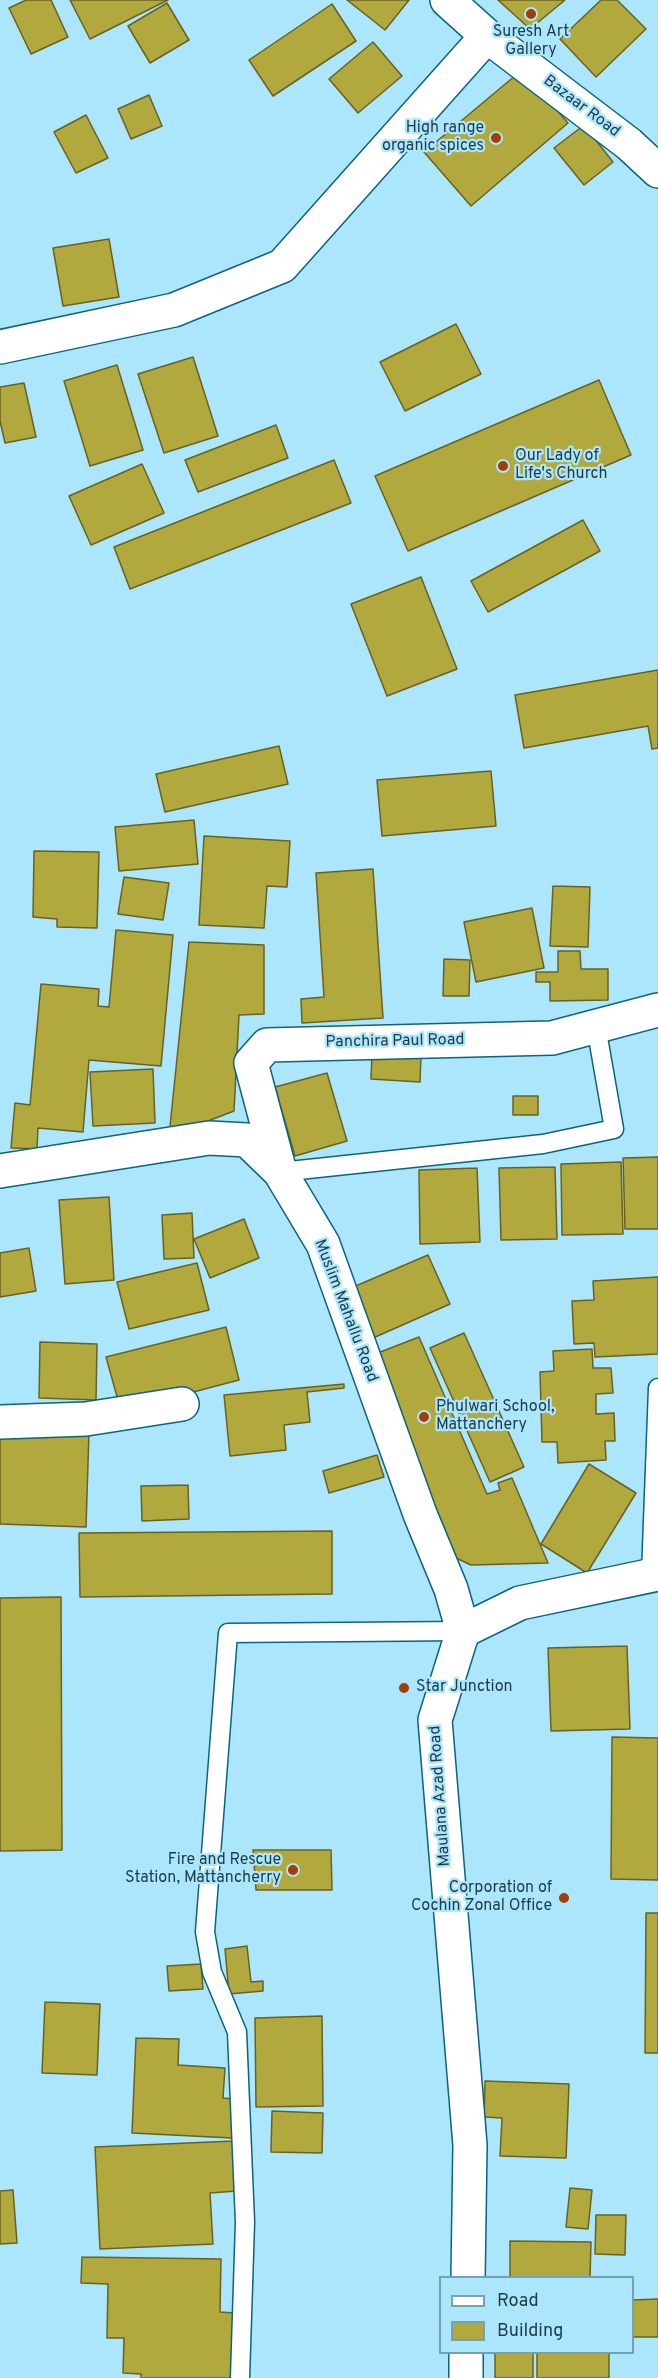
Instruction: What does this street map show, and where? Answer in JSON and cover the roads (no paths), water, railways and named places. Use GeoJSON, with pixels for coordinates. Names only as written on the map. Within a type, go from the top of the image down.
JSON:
{"type":"FeatureCollection","features":[{"type":"Feature","properties":{"kind":"street","name":"Bazaar Road"},"geometry":{"type":"LineString","coordinates":[[447,0],[486,36],[629,144],[658,171]]}},
{"type":"Feature","properties":{"kind":"street"},"geometry":{"type":"LineString","coordinates":[[0,347],[174,310],[282,266],[486,36]]}},
{"type":"Feature","properties":{"kind":"street","name":"Panchira Paul Road"},"geometry":{"type":"LineString","coordinates":[[280,1173],[251,1063],[267,1045],[552,1038],[658,1010]]}},
{"type":"Feature","properties":{"kind":"street","name":"Muslim Mahallu Road"},"geometry":{"type":"LineString","coordinates":[[0,1171],[208,1138],[247,1140],[280,1173],[323,1244],[420,1514],[451,1589],[463,1631]]}},
{"type":"Feature","properties":{"kind":"street"},"geometry":{"type":"LineString","coordinates":[[0,1422],[86,1419],[182,1404]]}},
{"type":"Feature","properties":{"kind":"street"},"geometry":{"type":"LineString","coordinates":[[463,1631],[520,1603],[655,1575]]}},
{"type":"Feature","properties":{"kind":"street","name":"Maulana Azad Road"},"geometry":{"type":"LineString","coordinates":[[463,1631],[435,1720],[470,2145],[468,2276]]}},
{"type":"Feature","properties":{"kind":"street"},"geometry":{"type":"LineString","coordinates":[[466,2354],[466,2378]]}},
{"type":"Feature","properties":{"kind":"lane"},"geometry":{"type":"LineString","coordinates":[[280,1173],[543,1144],[614,1129],[596,1026]]}},
{"type":"Feature","properties":{"kind":"lane"},"geometry":{"type":"LineString","coordinates":[[655,1575],[658,1388]]}},
{"type":"Feature","properties":{"kind":"lane"},"geometry":{"type":"LineString","coordinates":[[240,2378],[244,2222],[237,2032],[212,1972],[205,1932],[228,1633],[463,1631]]}},
{"type":"Feature","properties":{"kind":"place","name":"Suresh Art Gallery"},"geometry":{"type":"Point","coordinates":[531,14]}},
{"type":"Feature","properties":{"kind":"place","name":"High range organic spices"},"geometry":{"type":"Point","coordinates":[496,138]}},
{"type":"Feature","properties":{"kind":"place","name":"Our Lady of Life's Church"},"geometry":{"type":"Point","coordinates":[503,466]}},
{"type":"Feature","properties":{"kind":"place","name":"Phulwari School, Mattanchery"},"geometry":{"type":"Point","coordinates":[424,1417]}},
{"type":"Feature","properties":{"kind":"place","name":"Star Junction"},"geometry":{"type":"Point","coordinates":[404,1688]}},
{"type":"Feature","properties":{"kind":"place","name":"Fire and Rescue Station, Mattancherry"},"geometry":{"type":"Point","coordinates":[293,1870]}},
{"type":"Feature","properties":{"kind":"place","name":"Corporation of Cochin Zonal Office"},"geometry":{"type":"Point","coordinates":[564,1898]}}]}
